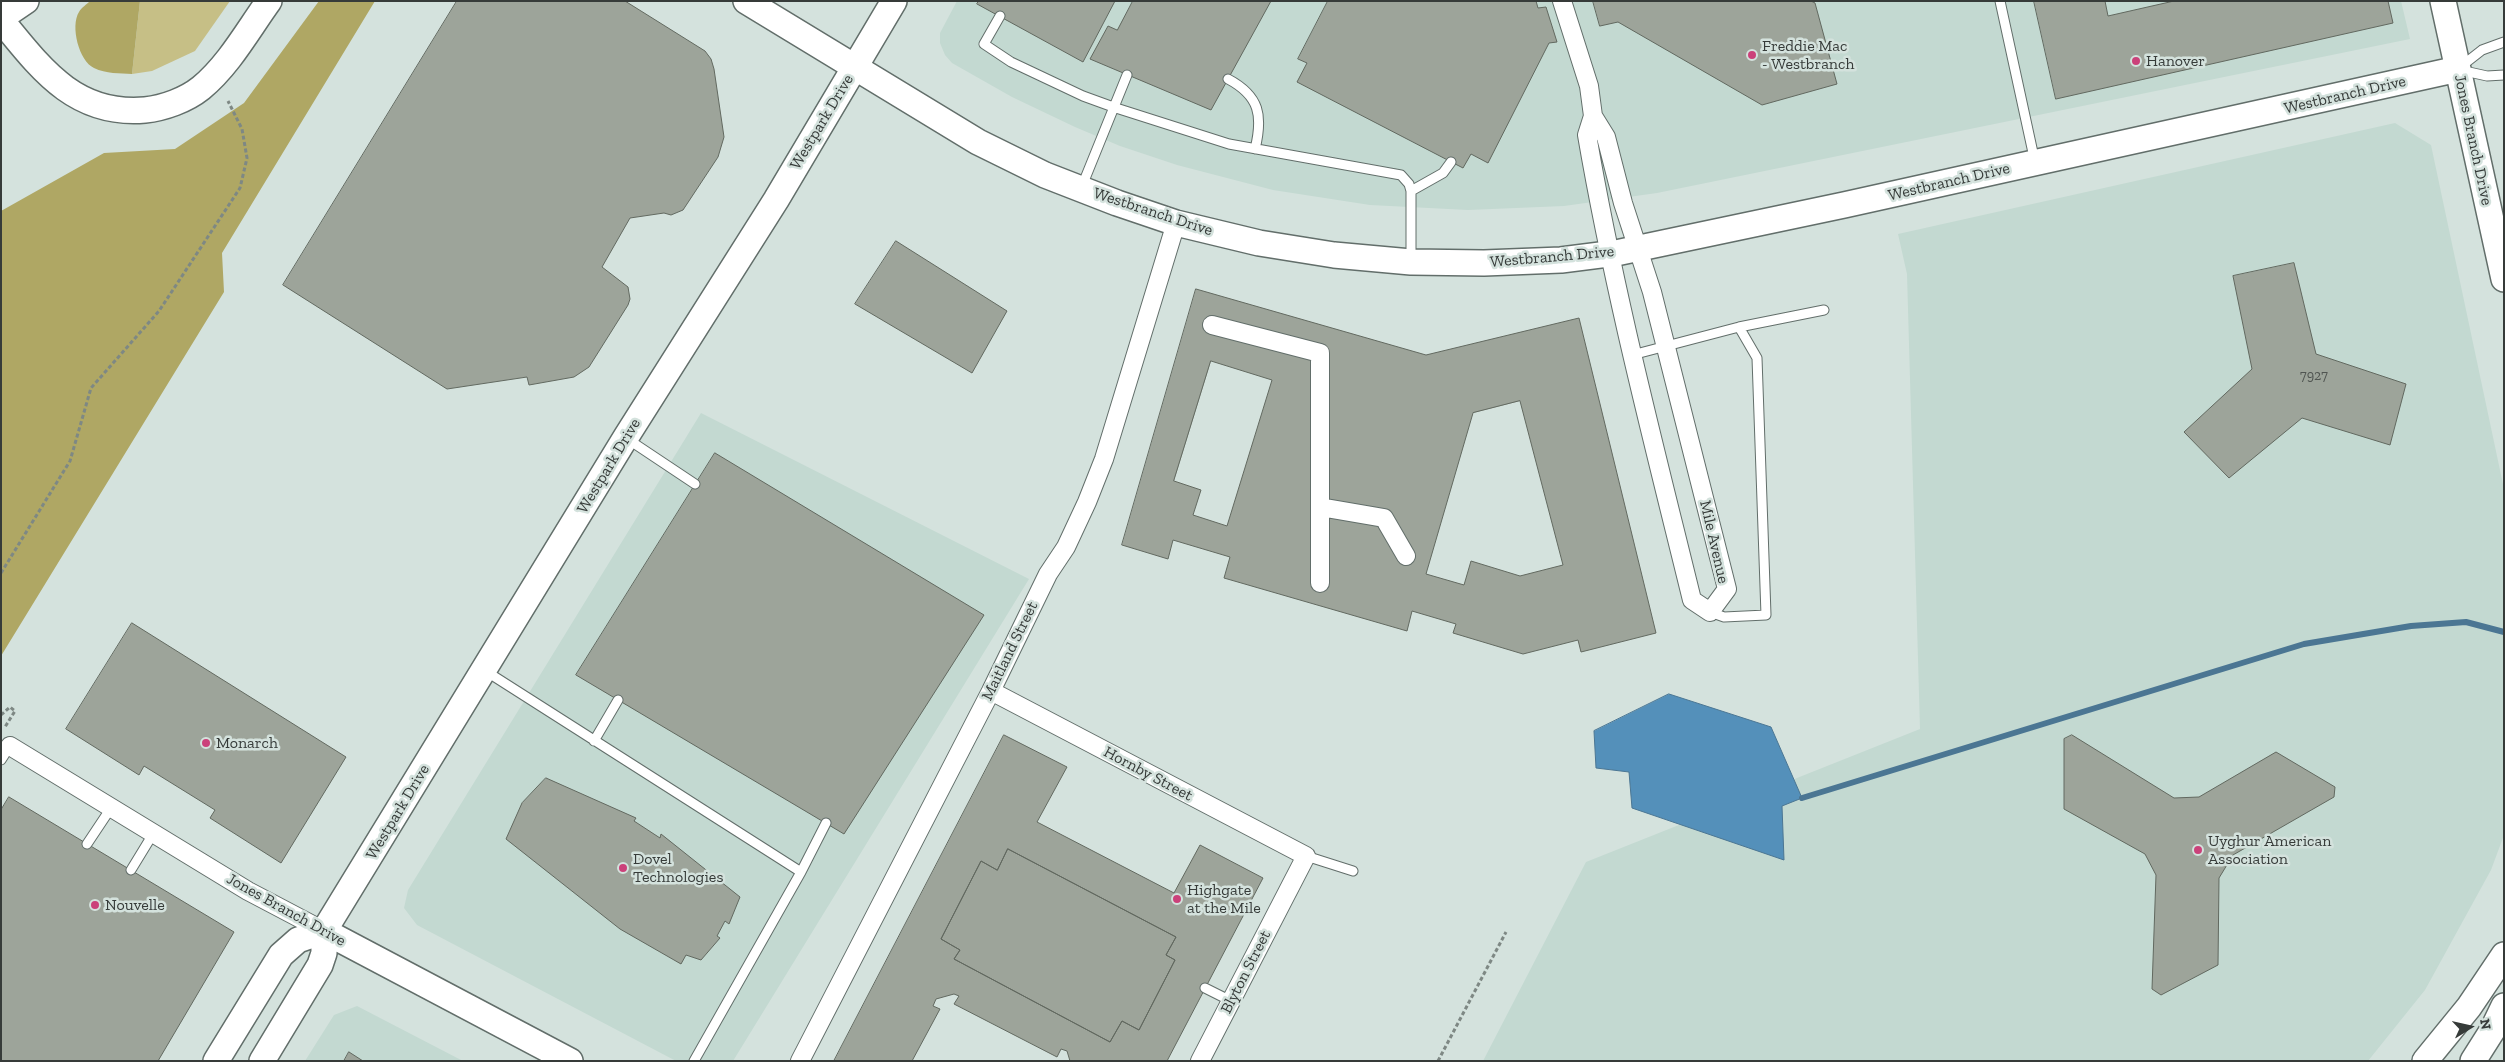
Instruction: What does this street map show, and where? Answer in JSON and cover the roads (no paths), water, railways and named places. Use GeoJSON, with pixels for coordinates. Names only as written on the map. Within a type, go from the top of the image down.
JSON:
{"type":"FeatureCollection","features":[{"type":"Feature","properties":{"kind":"street"},"geometry":{"type":"LineString","coordinates":[[1,12],[2,1]]}},
{"type":"Feature","properties":{"kind":"street"},"geometry":{"type":"LineString","coordinates":[[26,1],[1,19],[61,86],[80,99],[103,108],[128,111],[153,109],[176,102],[200,89],[218,73],[270,1]]}},
{"type":"Feature","properties":{"kind":"street","name":"Westbranch Drive"},"geometry":{"type":"LineString","coordinates":[[746,1],[978,142],[1045,175],[1176,223],[1268,244],[1334,255],[1411,262],[1484,263],[1561,260],[1608,254],[1844,205],[2458,69]]}},
{"type":"Feature","properties":{"kind":"street","name":"Westpark Drive"},"geometry":{"type":"LineString","coordinates":[[262,1061],[320,965],[324,953],[324,931],[626,437],[776,200],[894,1]]}},
{"type":"Feature","properties":{"kind":"street"},"geometry":{"type":"LineString","coordinates":[[1562,1],[1588,86],[1593,116],[1588,135],[1608,254],[1632,355],[1692,600],[1710,612]]}},
{"type":"Feature","properties":{"kind":"street","name":"Jones Branch Drive"},"geometry":{"type":"LineString","coordinates":[[2443,1],[2504,278]]}},
{"type":"Feature","properties":{"kind":"street","name":"Mile Avenue"},"geometry":{"type":"LineString","coordinates":[[1593,116],[1606,137],[1637,247],[1652,292],[1727,589],[1710,612]]}},
{"type":"Feature","properties":{"kind":"street","name":"Maitland Street"},"geometry":{"type":"LineString","coordinates":[[800,1061],[1097,481],[1176,223]]}},
{"type":"Feature","properties":{"kind":"street"},"geometry":{"type":"LineString","coordinates":[[1212,326],[1320,354],[1320,583]]}},
{"type":"Feature","properties":{"kind":"street"},"geometry":{"type":"LineString","coordinates":[[1320,507],[1384,518],[1406,556]]}},
{"type":"Feature","properties":{"kind":"street","name":"Hornby Street"},"geometry":{"type":"LineString","coordinates":[[991,690],[1306,856]]}},
{"type":"Feature","properties":{"kind":"street","name":"Jones Branch Drive"},"geometry":{"type":"LineString","coordinates":[[4,746],[268,902],[570,1061]]}},
{"type":"Feature","properties":{"kind":"street","name":"Blyton Street"},"geometry":{"type":"LineString","coordinates":[[1200,1061],[1306,856]]}},
{"type":"Feature","properties":{"kind":"street"},"geometry":{"type":"LineString","coordinates":[[216,1061],[286,949],[298,940],[324,931]]}},
{"type":"Feature","properties":{"kind":"street"},"geometry":{"type":"LineString","coordinates":[[2425,1061],[2469,1007],[2504,954]]}},
{"type":"Feature","properties":{"kind":"street"},"geometry":{"type":"LineString","coordinates":[[2473,1061],[2492,1031],[2504,1006]]}},
{"type":"Feature","properties":{"kind":"lane"},"geometry":{"type":"LineString","coordinates":[[2000,1],[2035,163]]}},
{"type":"Feature","properties":{"kind":"lane"},"geometry":{"type":"LineString","coordinates":[[1000,16],[984,44],[1011,62],[1052,82],[1116,108],[1229,144],[1400,175],[1409,184],[1411,191],[1411,262]]}},
{"type":"Feature","properties":{"kind":"lane"},"geometry":{"type":"LineString","coordinates":[[2458,69],[2482,50],[2504,42]]}},
{"type":"Feature","properties":{"kind":"lane"},"geometry":{"type":"LineString","coordinates":[[2458,69],[2487,76],[2504,75]]}},
{"type":"Feature","properties":{"kind":"lane"},"geometry":{"type":"LineString","coordinates":[[1081,189],[1116,108],[1127,75]]}},
{"type":"Feature","properties":{"kind":"lane"},"geometry":{"type":"LineString","coordinates":[[1228,79],[1243,88],[1258,109],[1260,130],[1255,149]]}},
{"type":"Feature","properties":{"kind":"lane"},"geometry":{"type":"LineString","coordinates":[[1411,191],[1443,173],[1451,162]]}},
{"type":"Feature","properties":{"kind":"lane"},"geometry":{"type":"LineString","coordinates":[[1632,355],[1739,327],[1824,310]]}},
{"type":"Feature","properties":{"kind":"lane"},"geometry":{"type":"LineString","coordinates":[[1710,612],[1724,617],[1766,615],[1757,358],[1739,327]]}},
{"type":"Feature","properties":{"kind":"lane"},"geometry":{"type":"LineString","coordinates":[[626,437],[695,484]]}},
{"type":"Feature","properties":{"kind":"lane"},"geometry":{"type":"LineString","coordinates":[[484,670],[801,872]]}},
{"type":"Feature","properties":{"kind":"lane"},"geometry":{"type":"LineString","coordinates":[[594,741],[618,700]]}},
{"type":"Feature","properties":{"kind":"lane"},"geometry":{"type":"LineString","coordinates":[[87,844],[111,808]]}},
{"type":"Feature","properties":{"kind":"lane"},"geometry":{"type":"LineString","coordinates":[[694,1061],[801,872],[826,824]]}},
{"type":"Feature","properties":{"kind":"lane"},"geometry":{"type":"LineString","coordinates":[[131,870],[154,834]]}},
{"type":"Feature","properties":{"kind":"lane"},"geometry":{"type":"LineString","coordinates":[[1306,856],[1353,871]]}},
{"type":"Feature","properties":{"kind":"lane"},"geometry":{"type":"LineString","coordinates":[[1205,988],[1231,1001]]}},
{"type":"Feature","properties":{"kind":"water"},"geometry":{"type":"Polygon","coordinates":[[[1669,694],[1771,727],[1802,798],[1782,806],[1784,860],[1632,808],[1629,772],[1596,768],[1594,731],[1669,694]]]}},
{"type":"Feature","properties":{"kind":"waterway"},"geometry":{"type":"LineString","coordinates":[[1802,798],[2304,644],[2411,626],[2466,622],[2504,632]]}},
{"type":"Feature","properties":{"kind":"place","name":"Freddie Mac - Westbranch"},"geometry":{"type":"Point","coordinates":[1752,55]}},
{"type":"Feature","properties":{"kind":"place","name":"Hanover"},"geometry":{"type":"Point","coordinates":[2136,61]}},
{"type":"Feature","properties":{"kind":"place","name":"Monarch"},"geometry":{"type":"Point","coordinates":[206,743]}},
{"type":"Feature","properties":{"kind":"place","name":"Uyghur American Association"},"geometry":{"type":"Point","coordinates":[2198,850]}},
{"type":"Feature","properties":{"kind":"place","name":"Dovel Technologies"},"geometry":{"type":"Point","coordinates":[623,868]}},
{"type":"Feature","properties":{"kind":"place","name":"Highgate at the Mile"},"geometry":{"type":"Point","coordinates":[1177,899]}},
{"type":"Feature","properties":{"kind":"place","name":"Nouvelle"},"geometry":{"type":"Point","coordinates":[95,905]}}]}
